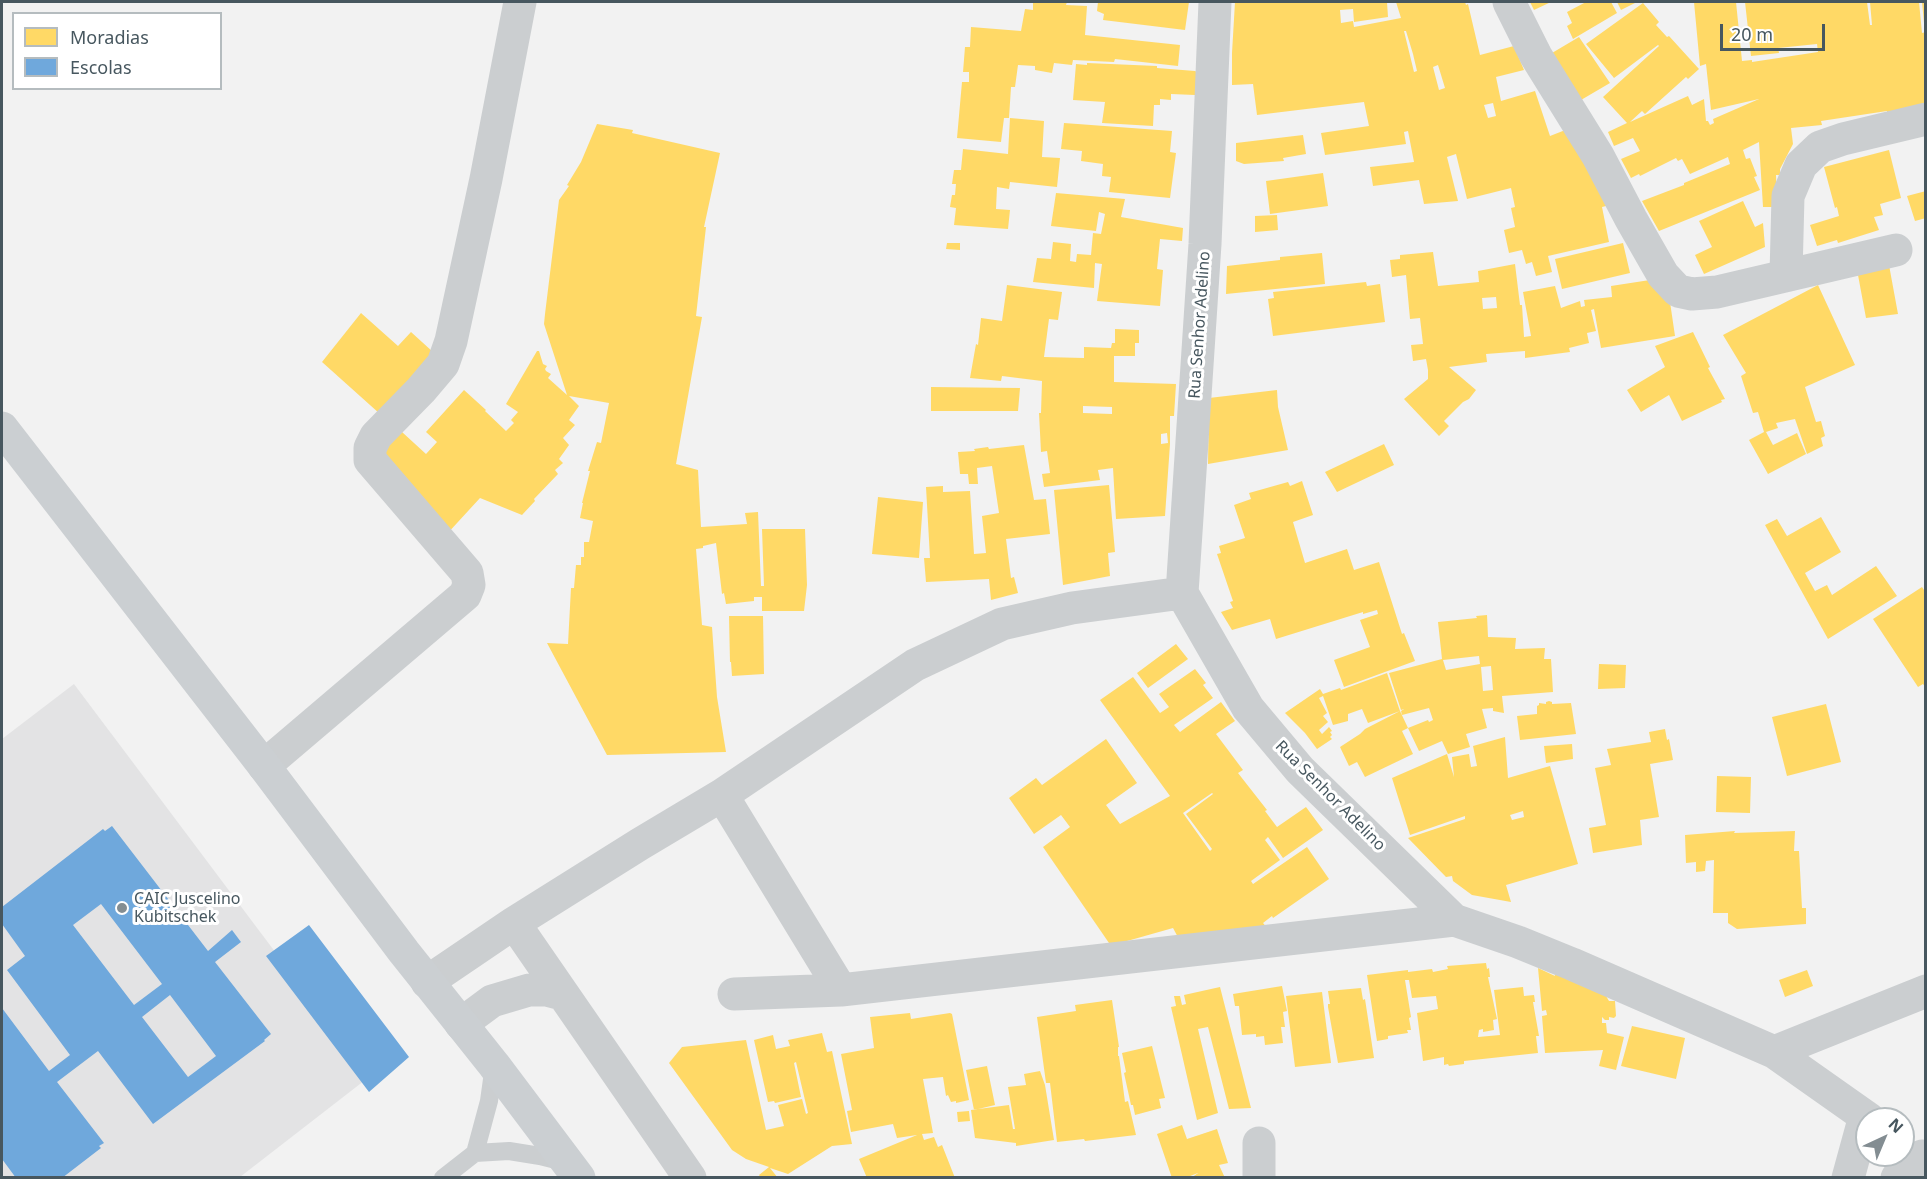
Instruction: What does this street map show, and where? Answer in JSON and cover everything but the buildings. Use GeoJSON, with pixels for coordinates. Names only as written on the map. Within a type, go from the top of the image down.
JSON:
{"type":"FeatureCollection","features":[{"type":"Feature","properties":{"kind":"street"},"geometry":{"type":"LineString","coordinates":[[264,766],[465,595],[469,585],[467,573],[370,460],[370,448],[376,436],[443,364],[451,341],[486,179],[520,2]]}},
{"type":"Feature","properties":{"kind":"street","name":"Rua Senhor Adelino"},"geometry":{"type":"LineString","coordinates":[[1215,2],[1205,244],[1182,593],[1248,708],[1300,770],[1454,920],[1572,964],[1774,1052],[1855,1109]]}},
{"type":"Feature","properties":{"kind":"street"},"geometry":{"type":"LineString","coordinates":[[1509,2],[1536,56],[1598,156],[1663,275],[1678,291],[1692,294],[1717,292],[1896,250]]}},
{"type":"Feature","properties":{"kind":"street"},"geometry":{"type":"LineString","coordinates":[[1786,275],[1788,196],[1801,165],[1820,147],[1843,139],[1926,119]]}},
{"type":"Feature","properties":{"kind":"street"},"geometry":{"type":"LineString","coordinates":[[2,428],[574,1171]]}},
{"type":"Feature","properties":{"kind":"street"},"geometry":{"type":"LineString","coordinates":[[427,982],[514,923],[722,795],[915,665],[1002,624],[1072,608],[1182,593]]}},
{"type":"Feature","properties":{"kind":"street"},"geometry":{"type":"LineString","coordinates":[[722,795],[841,990]]}},
{"type":"Feature","properties":{"kind":"street"},"geometry":{"type":"LineString","coordinates":[[734,994],[841,990],[1454,920]]}},
{"type":"Feature","properties":{"kind":"street"},"geometry":{"type":"LineString","coordinates":[[514,923],[690,1178]]}},
{"type":"Feature","properties":{"kind":"street"},"geometry":{"type":"LineString","coordinates":[[461,1024],[492,1001],[530,990],[547,990],[562,994]]}},
{"type":"Feature","properties":{"kind":"street"},"geometry":{"type":"LineString","coordinates":[[1774,1052],[1926,991]]}},
{"type":"Feature","properties":{"kind":"street"},"geometry":{"type":"LineString","coordinates":[[1258,1143],[1259,1178]]}},
{"type":"Feature","properties":{"kind":"street"},"geometry":{"type":"LineString","coordinates":[[1898,1178],[1917,1151]]}},
{"type":"Feature","properties":{"kind":"street"},"geometry":{"type":"LineString","coordinates":[[1848,1178],[1855,1156]]}},
{"type":"Feature","properties":{"kind":"lane"},"geometry":{"type":"LineString","coordinates":[[475,1153],[489,1101],[494,1065]]}},
{"type":"Feature","properties":{"kind":"lane"},"geometry":{"type":"LineString","coordinates":[[443,1178],[475,1153],[510,1151],[540,1156],[574,1171]]}},
{"type":"Feature","properties":{"kind":"shaded area","name":"CAIC Juscelino Kubitschek"},"geometry":{"type":"Polygon","coordinates":[[[74,684],[369,1077],[240,1177],[2,1178],[2,739],[74,684]]]}},
{"type":"Feature","properties":{"kind":"place","name":"CAIC Juscelino Kubitschek"},"geometry":{"type":"Point","coordinates":[122,908]}}]}
